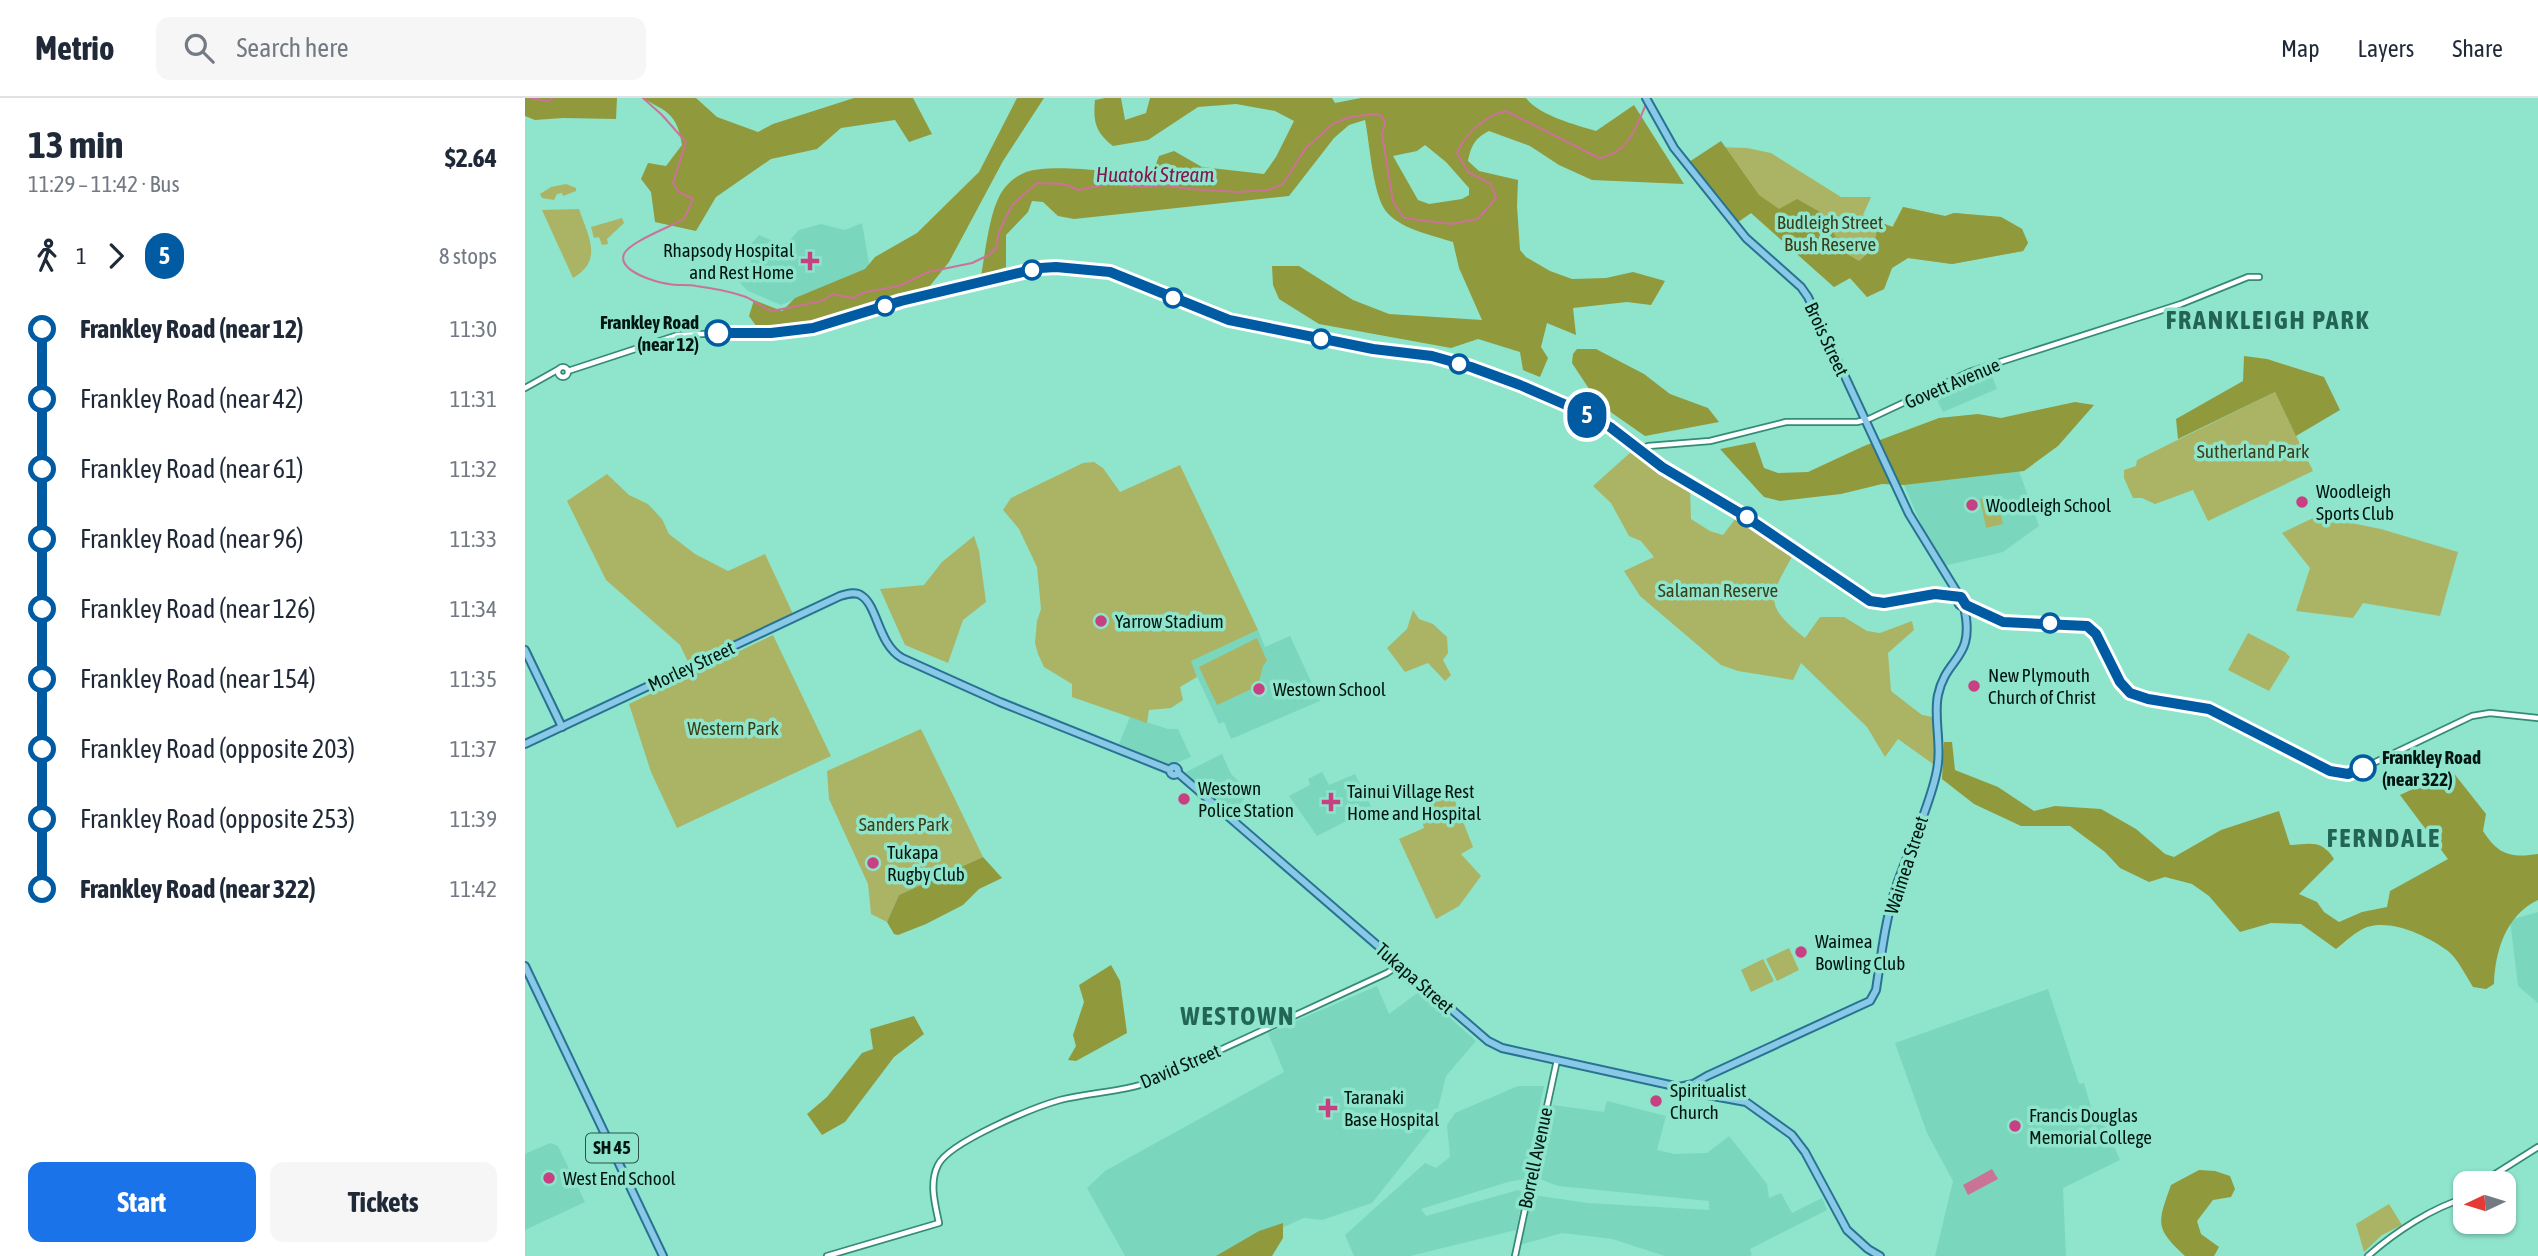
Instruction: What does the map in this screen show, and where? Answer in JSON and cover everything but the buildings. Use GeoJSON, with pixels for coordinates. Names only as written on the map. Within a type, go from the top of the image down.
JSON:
{"type":"FeatureCollection","features":[{"type":"Feature","properties":{"kind":"main road","name":"Brois Street"},"geometry":{"type":"LineString","coordinates":[[1649,103],[1674,148],[1746,238],[1805,291],[1917,529],[1959,598],[1960,604],[1965,606]]}},
{"type":"Feature","properties":{"kind":"main road","name":"Morley Street"},"geometry":{"type":"LineString","coordinates":[[525,744],[840,596],[858,594],[866,600],[889,646],[902,658],[981,694],[1170,769]]}},
{"type":"Feature","properties":{"kind":"main road","name":"Waimea Street"},"geometry":{"type":"LineString","coordinates":[[1700,1087],[1714,1074],[1860,1006],[1874,994],[1894,893],[1937,772],[1940,747],[1937,699],[1943,680],[1965,647],[1965,606]]}},
{"type":"Feature","properties":{"kind":"main road"},"geometry":{"type":"LineString","coordinates":[[525,650],[562,727]]}},
{"type":"Feature","properties":{"kind":"main road","name":"Tukapa Street"},"geometry":{"type":"LineString","coordinates":[[1170,769],[1173,775],[1178,773],[1488,1041],[1502,1048],[1679,1087],[1700,1087]]}},
{"type":"Feature","properties":{"kind":"main road","name":"SH 45"},"geometry":{"type":"LineString","coordinates":[[525,966],[663,1256]]}},
{"type":"Feature","properties":{"kind":"main road"},"geometry":{"type":"LineString","coordinates":[[1714,1074],[1711,1084],[1715,1091]]}},
{"type":"Feature","properties":{"kind":"main road"},"geometry":{"type":"LineString","coordinates":[[1700,1087],[1722,1096]]}},
{"type":"Feature","properties":{"kind":"main road"},"geometry":{"type":"LineString","coordinates":[[1700,1087],[1750,1104],[1799,1142],[1840,1221],[1874,1256]]}},
{"type":"Feature","properties":{"kind":"main road"},"geometry":{"type":"LineString","coordinates":[[1868,1250],[1880,1256]]}},
{"type":"Feature","properties":{"kind":"street"},"geometry":{"type":"LineString","coordinates":[[547,377],[566,376],[568,371],[678,335],[771,333],[813,328],[901,301],[1040,268],[1110,272],[1242,323],[1373,349],[1432,356],[1483,371],[1587,414],[1610,427],[1638,451],[1743,515],[1870,601],[1884,603],[1935,594],[1959,598]]}},
{"type":"Feature","properties":{"kind":"street","name":"Govett Avenue"},"geometry":{"type":"LineString","coordinates":[[1638,451],[1648,446],[1710,441],[1786,422],[1866,420],[1969,372],[2193,300],[2248,277],[2259,277]]}},
{"type":"Feature","properties":{"kind":"street"},"geometry":{"type":"LineString","coordinates":[[525,388],[564,367],[568,371]]}},
{"type":"Feature","properties":{"kind":"street"},"geometry":{"type":"LineString","coordinates":[[559,369],[561,377]]}},
{"type":"Feature","properties":{"kind":"street"},"geometry":{"type":"LineString","coordinates":[[1965,606],[2003,622],[2087,626],[2096,634],[2120,682],[2130,693],[2148,699],[2209,709],[2338,773],[2348,774],[2363,768],[2472,716],[2490,713],[2538,718]]}},
{"type":"Feature","properties":{"kind":"street","name":"David Street"},"geometry":{"type":"LineString","coordinates":[[827,1256],[939,1223],[933,1189],[935,1171],[942,1157],[960,1144],[1046,1105],[1147,1083],[1387,973],[1399,965]]}},
{"type":"Feature","properties":{"kind":"street","name":"Borrell Avenue"},"geometry":{"type":"LineString","coordinates":[[1515,1256],[1557,1060]]}},
{"type":"Feature","properties":{"kind":"street"},"geometry":{"type":"LineString","coordinates":[[2500,1171],[2538,1147]]}},
{"type":"Feature","properties":{"kind":"street"},"geometry":{"type":"LineString","coordinates":[[2368,1256],[2386,1240],[2453,1200]]}},
{"type":"Feature","properties":{"kind":"shaded area","name":"Rhapsody Hospital and Rest Home"},"geometry":{"type":"Polygon","coordinates":[[[862,223],[870,269],[781,305],[748,291],[734,277],[752,264],[746,250],[759,235],[782,245],[799,230],[821,224],[845,230],[862,223]]]}},
{"type":"Feature","properties":{"kind":"shaded area"},"geometry":{"type":"Polygon","coordinates":[[[1991,373],[1997,389],[1943,412],[1935,396],[1991,373]]]}},
{"type":"Feature","properties":{"kind":"shaded area","name":"Woodleigh School"},"geometry":{"type":"Polygon","coordinates":[[[2019,471],[2039,526],[2003,552],[1944,566],[1925,533],[1904,485],[2019,471]]]}},
{"type":"Feature","properties":{"kind":"shaded area","name":"Westown School"},"geometry":{"type":"Polygon","coordinates":[[[1258,630],[1265,647],[1290,636],[1320,701],[1231,739],[1224,722],[1219,724],[1190,661],[1258,630]]]}},
{"type":"Feature","properties":{"kind":"shaded area"},"geometry":{"type":"Polygon","coordinates":[[[1130,717],[1168,729],[1178,729],[1191,757],[1168,764],[1119,744],[1130,717]]]}},
{"type":"Feature","properties":{"kind":"shaded area"},"geometry":{"type":"Polygon","coordinates":[[[1222,754],[1231,774],[1250,792],[1231,815],[1186,777],[1186,772],[1222,754]]]}},
{"type":"Feature","properties":{"kind":"shaded area","name":"Tainui Village Rest Home and Hospital"},"geometry":{"type":"Polygon","coordinates":[[[1322,772],[1329,785],[1355,774],[1372,808],[1317,836],[1289,796],[1310,785],[1308,779],[1322,772]]]}},
{"type":"Feature","properties":{"kind":"shaded area"},"geometry":{"type":"Polygon","coordinates":[[[2538,912],[2538,1003],[2518,986],[2510,920],[2538,912]]]}},
{"type":"Feature","properties":{"kind":"shaded area","name":"Taranaki Base Hospital"},"geometry":{"type":"Polygon","coordinates":[[[1377,986],[1389,1014],[1420,991],[1476,1041],[1446,1076],[1434,1125],[1372,1203],[1322,1220],[1304,1218],[1250,1242],[1231,1256],[1125,1256],[1087,1188],[1105,1171],[1284,1072],[1268,1033],[1377,986]]]}},
{"type":"Feature","properties":{"kind":"shaded area","name":"Francis Douglas Memorial College"},"geometry":{"type":"Polygon","coordinates":[[[2048,989],[2079,1084],[2084,1083],[2095,1120],[2102,1119],[2120,1160],[2063,1188],[2066,1256],[1935,1256],[1953,1181],[1927,1133],[1895,1043],[2048,989]]]}},
{"type":"Feature","properties":{"kind":"shaded area"},"geometry":{"type":"Polygon","coordinates":[[[1518,1086],[1544,1086],[1524,1179],[1421,1209],[1426,1216],[1518,1190],[1524,1192],[1516,1230],[1410,1256],[1354,1256],[1345,1235],[1425,1163],[1436,1168],[1450,1157],[1447,1125],[1455,1113],[1518,1086]]]}},
{"type":"Feature","properties":{"kind":"shaded area"},"geometry":{"type":"Polygon","coordinates":[[[1607,1101],[1666,1116],[1657,1150],[1675,1154],[1707,1153],[1729,1136],[1767,1184],[1769,1198],[1781,1193],[1792,1213],[1822,1198],[1827,1210],[1750,1249],[1752,1255],[1749,1256],[1665,1256],[1612,1239],[1562,1233],[1520,1245],[1533,1195],[1588,1203],[1709,1210],[1709,1201],[1558,1186],[1537,1178],[1553,1105],[1604,1112],[1607,1101]]]}},
{"type":"Feature","properties":{"kind":"shaded area","name":"West End School"},"geometry":{"type":"Polygon","coordinates":[[[550,1143],[558,1146],[585,1202],[525,1230],[525,1154],[550,1143]]]}},
{"type":"Feature","properties":{"kind":"shaded area"},"geometry":{"type":"Polygon","coordinates":[[[1992,1169],[1998,1179],[1968,1195],[1963,1185],[1992,1169]]]}},
{"type":"Feature","properties":{"kind":"green space"},"geometry":{"type":"Polygon","coordinates":[[[525,98],[617,98],[616,119],[535,120],[525,116],[525,98]]]}},
{"type":"Feature","properties":{"kind":"green space"},"geometry":{"type":"Polygon","coordinates":[[[642,98],[696,98],[717,117],[758,132],[773,124],[854,98],[913,98],[932,134],[909,142],[895,120],[841,128],[817,149],[771,159],[716,197],[696,231],[655,222],[651,192],[641,179],[648,163],[666,166],[682,145],[670,115],[642,98]]]}},
{"type":"Feature","properties":{"kind":"green space"},"geometry":{"type":"Polygon","coordinates":[[[1017,98],[1044,98],[1003,161],[949,262],[929,287],[801,331],[759,330],[749,316],[754,300],[782,311],[795,298],[865,269],[875,257],[917,233],[979,172],[1017,98]]]}},
{"type":"Feature","properties":{"kind":"green space"},"geometry":{"type":"Polygon","coordinates":[[[1121,98],[1125,120],[1146,113],[1150,98],[1332,98],[1335,103],[1361,98],[1526,98],[1548,114],[1596,131],[1634,105],[1684,184],[1592,180],[1559,165],[1530,146],[1489,131],[1474,143],[1468,161],[1479,171],[1518,180],[1520,250],[1526,257],[1550,271],[1572,279],[1606,278],[1633,272],[1665,281],[1651,305],[1627,302],[1573,308],[1576,335],[1547,323],[1541,347],[1548,358],[1540,377],[1523,370],[1520,352],[1478,339],[1451,348],[1319,324],[1279,299],[1273,285],[1272,266],[1299,266],[1353,300],[1389,314],[1482,320],[1459,268],[1453,242],[1407,227],[1385,210],[1374,179],[1365,120],[1349,125],[1334,138],[1289,196],[1074,219],[1058,216],[1043,202],[1032,201],[1028,212],[1006,235],[1006,267],[981,276],[993,214],[1001,193],[1014,179],[1026,172],[1067,168],[1144,176],[1153,172],[1159,156],[1174,151],[1202,167],[1264,174],[1294,121],[1275,111],[1236,104],[1198,107],[1148,140],[1113,146],[1102,136],[1097,126],[1095,100],[1121,98]],[[1425,145],[1417,151],[1393,156],[1418,200],[1429,204],[1462,199],[1469,195],[1469,188],[1446,162],[1425,145]]]}},
{"type":"Feature","properties":{"kind":"green space","name":"Budleigh Street Bush Reserve"},"geometry":{"type":"Polygon","coordinates":[[[1721,141],[1759,195],[1779,209],[1797,199],[1820,212],[1847,254],[1859,261],[1873,249],[1879,222],[1893,227],[1903,207],[1945,216],[1954,213],[2001,217],[2022,229],[2028,243],[2023,251],[1952,264],[1908,258],[1892,268],[1884,289],[1867,297],[1850,278],[1834,287],[1751,213],[1738,222],[1689,162],[1721,141]]]}},
{"type":"Feature","properties":{"kind":"green space","name":"Budleigh Street Bush Reserve"},"geometry":{"type":"Polygon","coordinates":[[[1716,147],[1747,148],[1771,153],[1841,197],[1871,197],[1863,215],[1892,227],[1903,207],[1945,216],[1954,213],[2001,217],[2022,229],[2028,243],[2023,251],[1952,264],[1908,258],[1892,268],[1884,289],[1867,297],[1850,278],[1834,287],[1751,213],[1738,222],[1689,162],[1716,147]]]}},
{"type":"Feature","properties":{"kind":"green space"},"geometry":{"type":"Polygon","coordinates":[[[566,184],[576,188],[576,191],[563,196],[562,193],[557,194],[554,200],[542,198],[540,194],[551,187],[566,184]]]}},
{"type":"Feature","properties":{"kind":"green space"},"geometry":{"type":"Polygon","coordinates":[[[579,209],[589,238],[591,255],[583,271],[573,278],[542,210],[579,209]]]}},
{"type":"Feature","properties":{"kind":"green space"},"geometry":{"type":"Polygon","coordinates":[[[622,218],[624,223],[607,239],[608,244],[602,245],[599,237],[594,238],[591,227],[622,218]]]}},
{"type":"Feature","properties":{"kind":"green space"},"geometry":{"type":"Polygon","coordinates":[[[1577,349],[1596,349],[1644,374],[1670,394],[1708,408],[1719,422],[1645,436],[1599,404],[1572,363],[1577,349]]]}},
{"type":"Feature","properties":{"kind":"green space"},"geometry":{"type":"Polygon","coordinates":[[[2244,356],[2267,359],[2324,377],[2340,410],[2296,436],[2275,392],[2178,439],[2176,419],[2243,381],[2244,356]]]}},
{"type":"Feature","properties":{"kind":"green space","name":"Sutherland Park"},"geometry":{"type":"Polygon","coordinates":[[[2275,392],[2313,471],[2208,521],[2193,490],[2155,504],[2142,498],[2133,498],[2124,478],[2124,470],[2136,466],[2137,460],[2275,392]]]}},
{"type":"Feature","properties":{"kind":"green space"},"geometry":{"type":"Polygon","coordinates":[[[2075,402],[2094,405],[2058,446],[2024,471],[1904,485],[1882,484],[1841,494],[1780,501],[1764,497],[1720,449],[1755,442],[1764,468],[1778,473],[1808,472],[1864,446],[1939,418],[1978,414],[2001,418],[2075,402]]]}},
{"type":"Feature","properties":{"kind":"green space","name":"Salaman Reserve"},"geometry":{"type":"Polygon","coordinates":[[[1632,451],[1690,489],[1691,519],[1710,531],[1723,535],[1736,518],[1793,555],[1779,581],[1774,600],[1782,617],[1805,638],[1820,617],[1844,617],[1867,631],[1880,633],[1912,621],[1914,630],[1888,653],[1891,691],[1922,715],[1933,717],[1933,764],[1898,739],[1885,757],[1867,727],[1801,663],[1793,680],[1738,671],[1721,665],[1640,596],[1624,571],[1654,557],[1641,541],[1629,536],[1611,503],[1593,486],[1632,451]]]}},
{"type":"Feature","properties":{"kind":"green space"},"geometry":{"type":"Polygon","coordinates":[[[1094,462],[1103,468],[1120,492],[1180,465],[1258,630],[1191,661],[1197,677],[1180,687],[1183,700],[1171,708],[1149,710],[1147,723],[1072,697],[1072,684],[1044,667],[1035,643],[1041,609],[1037,567],[1019,529],[1003,510],[1011,498],[1083,463],[1094,462]]]}},
{"type":"Feature","properties":{"kind":"green space"},"geometry":{"type":"Polygon","coordinates":[[[607,474],[629,495],[648,504],[662,519],[669,534],[695,554],[728,571],[765,554],[793,614],[690,666],[680,645],[606,580],[567,501],[607,474]]]}},
{"type":"Feature","properties":{"kind":"green space"},"geometry":{"type":"Polygon","coordinates":[[[1997,495],[2003,524],[1986,528],[1980,499],[1997,495]]]}},
{"type":"Feature","properties":{"kind":"green space"},"geometry":{"type":"Polygon","coordinates":[[[2334,508],[2346,522],[2381,529],[2458,552],[2440,616],[2363,603],[2353,618],[2296,611],[2310,568],[2282,533],[2334,508]]]}},
{"type":"Feature","properties":{"kind":"green space"},"geometry":{"type":"Polygon","coordinates":[[[974,536],[979,551],[986,602],[963,620],[948,663],[905,645],[880,589],[924,585],[942,562],[974,536]]]}},
{"type":"Feature","properties":{"kind":"green space"},"geometry":{"type":"Polygon","coordinates":[[[1413,610],[1419,619],[1433,624],[1447,637],[1448,653],[1443,660],[1451,675],[1445,681],[1428,663],[1405,672],[1387,648],[1407,629],[1413,610]]]}},
{"type":"Feature","properties":{"kind":"green space"},"geometry":{"type":"Polygon","coordinates":[[[2248,633],[2290,657],[2269,691],[2228,670],[2248,633]]]}},
{"type":"Feature","properties":{"kind":"green space","name":"Western Park"},"geometry":{"type":"Polygon","coordinates":[[[773,635],[831,756],[677,828],[651,772],[629,704],[773,635]]]}},
{"type":"Feature","properties":{"kind":"green space"},"geometry":{"type":"Polygon","coordinates":[[[1257,638],[1267,661],[1258,686],[1217,705],[1199,667],[1257,638]]]}},
{"type":"Feature","properties":{"kind":"green space","name":"Sanders Park"},"geometry":{"type":"Polygon","coordinates":[[[921,729],[983,857],[899,895],[887,922],[871,914],[868,884],[829,799],[827,771],[921,729]]]}},
{"type":"Feature","properties":{"kind":"green space"},"geometry":{"type":"Polygon","coordinates":[[[1944,742],[1952,742],[1955,770],[1998,787],[2034,811],[2055,806],[2101,809],[2136,829],[2165,854],[2174,857],[2221,830],[2279,811],[2290,845],[2320,846],[2334,859],[2299,894],[2317,902],[2324,912],[2339,922],[2362,912],[2387,907],[2390,891],[2448,859],[2400,795],[2452,771],[2486,814],[2483,831],[2494,845],[2513,855],[2538,854],[2538,900],[2510,924],[2500,947],[2494,984],[2486,989],[2473,987],[2448,951],[2420,935],[2398,927],[2367,927],[2336,949],[2301,924],[2271,923],[2240,932],[2209,896],[2192,884],[2165,877],[2149,882],[2120,868],[2105,852],[2070,826],[2021,826],[1974,804],[1942,779],[1944,742]]]}},
{"type":"Feature","properties":{"kind":"green space"},"geometry":{"type":"Polygon","coordinates":[[[1451,791],[1473,847],[1461,854],[1481,876],[1459,906],[1436,919],[1399,839],[1424,828],[1419,809],[1451,791]]]}},
{"type":"Feature","properties":{"kind":"green space"},"geometry":{"type":"Polygon","coordinates":[[[983,857],[1002,878],[979,889],[963,905],[926,924],[898,935],[894,934],[887,922],[899,895],[983,857]]]}},
{"type":"Feature","properties":{"kind":"green space"},"geometry":{"type":"Polygon","coordinates":[[[1789,948],[1799,970],[1777,981],[1766,959],[1789,948]]]}},
{"type":"Feature","properties":{"kind":"green space"},"geometry":{"type":"Polygon","coordinates":[[[1763,959],[1774,981],[1751,992],[1741,970],[1763,959]]]}},
{"type":"Feature","properties":{"kind":"green space"},"geometry":{"type":"Polygon","coordinates":[[[1111,965],[1120,981],[1127,1033],[1076,1061],[1068,1060],[1076,1046],[1073,1035],[1084,1002],[1079,985],[1111,965]]]}},
{"type":"Feature","properties":{"kind":"green space"},"geometry":{"type":"Polygon","coordinates":[[[914,1016],[924,1034],[894,1057],[845,1122],[822,1135],[807,1114],[827,1097],[862,1053],[873,1049],[870,1029],[914,1016]]]}},
{"type":"Feature","properties":{"kind":"green space"},"geometry":{"type":"Polygon","coordinates":[[[2199,1170],[2230,1176],[2235,1189],[2231,1197],[2213,1200],[2197,1221],[2201,1234],[2219,1247],[2214,1256],[2185,1256],[2168,1239],[2161,1225],[2171,1185],[2199,1170]]]}},
{"type":"Feature","properties":{"kind":"green space"},"geometry":{"type":"Polygon","coordinates":[[[2389,1204],[2402,1225],[2382,1235],[2364,1252],[2356,1224],[2389,1204]]]}},
{"type":"Feature","properties":{"kind":"green space"},"geometry":{"type":"Polygon","coordinates":[[[1283,1223],[1283,1238],[1272,1256],[1216,1256],[1259,1231],[1283,1223]]]}},
{"type":"Feature","properties":{"kind":"waterway","name":"Huatoki Stream"},"geometry":{"type":"LineString","coordinates":[[530,98],[548,101],[553,98]]}},
{"type":"Feature","properties":{"kind":"waterway","name":"Huatoki Stream"},"geometry":{"type":"LineString","coordinates":[[643,98],[686,142],[673,183],[679,192],[693,199],[684,219],[642,239],[628,249],[623,260],[626,266],[639,275],[656,281],[747,297],[772,311],[822,301],[833,294],[853,298],[865,292],[899,286],[928,272],[972,263],[989,255],[996,248],[999,232],[1012,205],[1037,183],[1065,184],[1078,190],[1110,184],[1145,187],[1164,185],[1238,192],[1268,190],[1283,184],[1305,149],[1334,123],[1351,117],[1375,114],[1382,116],[1385,122],[1382,134],[1393,202],[1404,218],[1451,224],[1478,219],[1496,198],[1491,184],[1468,172],[1457,153],[1470,132],[1483,121],[1506,111],[1599,158],[1618,151],[1625,145],[1647,102]]}},
{"type":"Feature","properties":{"kind":"bus line","name":"5"},"geometry":{"type":"LineString","coordinates":[[718,333],[771,333],[813,328],[901,301],[1040,268],[1056,267],[1110,272],[1229,320],[1373,349],[1444,359],[1520,385],[1610,427],[1638,451],[1743,515],[1870,601],[1884,603],[1940,594],[1961,597],[1966,605],[2003,622],[2087,626],[2096,634],[2120,682],[2130,693],[2148,699],[2209,709],[2330,771],[2348,774],[2363,768]]}},
{"type":"Feature","properties":{"kind":"place","name":"Rhapsody Hospital and Rest Home"},"geometry":{"type":"Point","coordinates":[810,261]}},
{"type":"Feature","properties":{"kind":"place","name":"Frankley Road (near 12)"},"geometry":{"type":"Point","coordinates":[718,333]}},
{"type":"Feature","properties":{"kind":"place","name":"Woodleigh Sports Club"},"geometry":{"type":"Point","coordinates":[2302,502]}},
{"type":"Feature","properties":{"kind":"place","name":"Woodleigh School"},"geometry":{"type":"Point","coordinates":[1972,505]}},
{"type":"Feature","properties":{"kind":"place","name":"Yarrow Stadium"},"geometry":{"type":"Point","coordinates":[1101,621]}},
{"type":"Feature","properties":{"kind":"place","name":"New Plymouth Church of Christ"},"geometry":{"type":"Point","coordinates":[1974,686]}},
{"type":"Feature","properties":{"kind":"place","name":"Westown School"},"geometry":{"type":"Point","coordinates":[1259,689]}},
{"type":"Feature","properties":{"kind":"place","name":"Frankley Road (near 322)"},"geometry":{"type":"Point","coordinates":[2363,768]}},
{"type":"Feature","properties":{"kind":"place","name":"Westown Police Station"},"geometry":{"type":"Point","coordinates":[1184,799]}},
{"type":"Feature","properties":{"kind":"place","name":"Tainui Village Rest Home and Hospital"},"geometry":{"type":"Point","coordinates":[1331,802]}},
{"type":"Feature","properties":{"kind":"place","name":"Tukapa Rugby Club"},"geometry":{"type":"Point","coordinates":[873,863]}},
{"type":"Feature","properties":{"kind":"place","name":"Waimea Bowling Club"},"geometry":{"type":"Point","coordinates":[1801,952]}},
{"type":"Feature","properties":{"kind":"place","name":"Spiritualist Church"},"geometry":{"type":"Point","coordinates":[1656,1101]}},
{"type":"Feature","properties":{"kind":"place","name":"Taranaki Base Hospital"},"geometry":{"type":"Point","coordinates":[1328,1108]}},
{"type":"Feature","properties":{"kind":"place","name":"Francis Douglas Memorial College"},"geometry":{"type":"Point","coordinates":[2015,1126]}},
{"type":"Feature","properties":{"kind":"place","name":"West End School"},"geometry":{"type":"Point","coordinates":[549,1178]}},
{"type":"Feature","properties":{"kind":"district","name":"FRANKLEIGH PARK"},"geometry":{"type":"Point","coordinates":[2268,320]}},
{"type":"Feature","properties":{"kind":"district","name":"FERNDALE"},"geometry":{"type":"Point","coordinates":[2384,838]}},
{"type":"Feature","properties":{"kind":"district","name":"WESTOWN"},"geometry":{"type":"Point","coordinates":[1238,1016]}}]}
